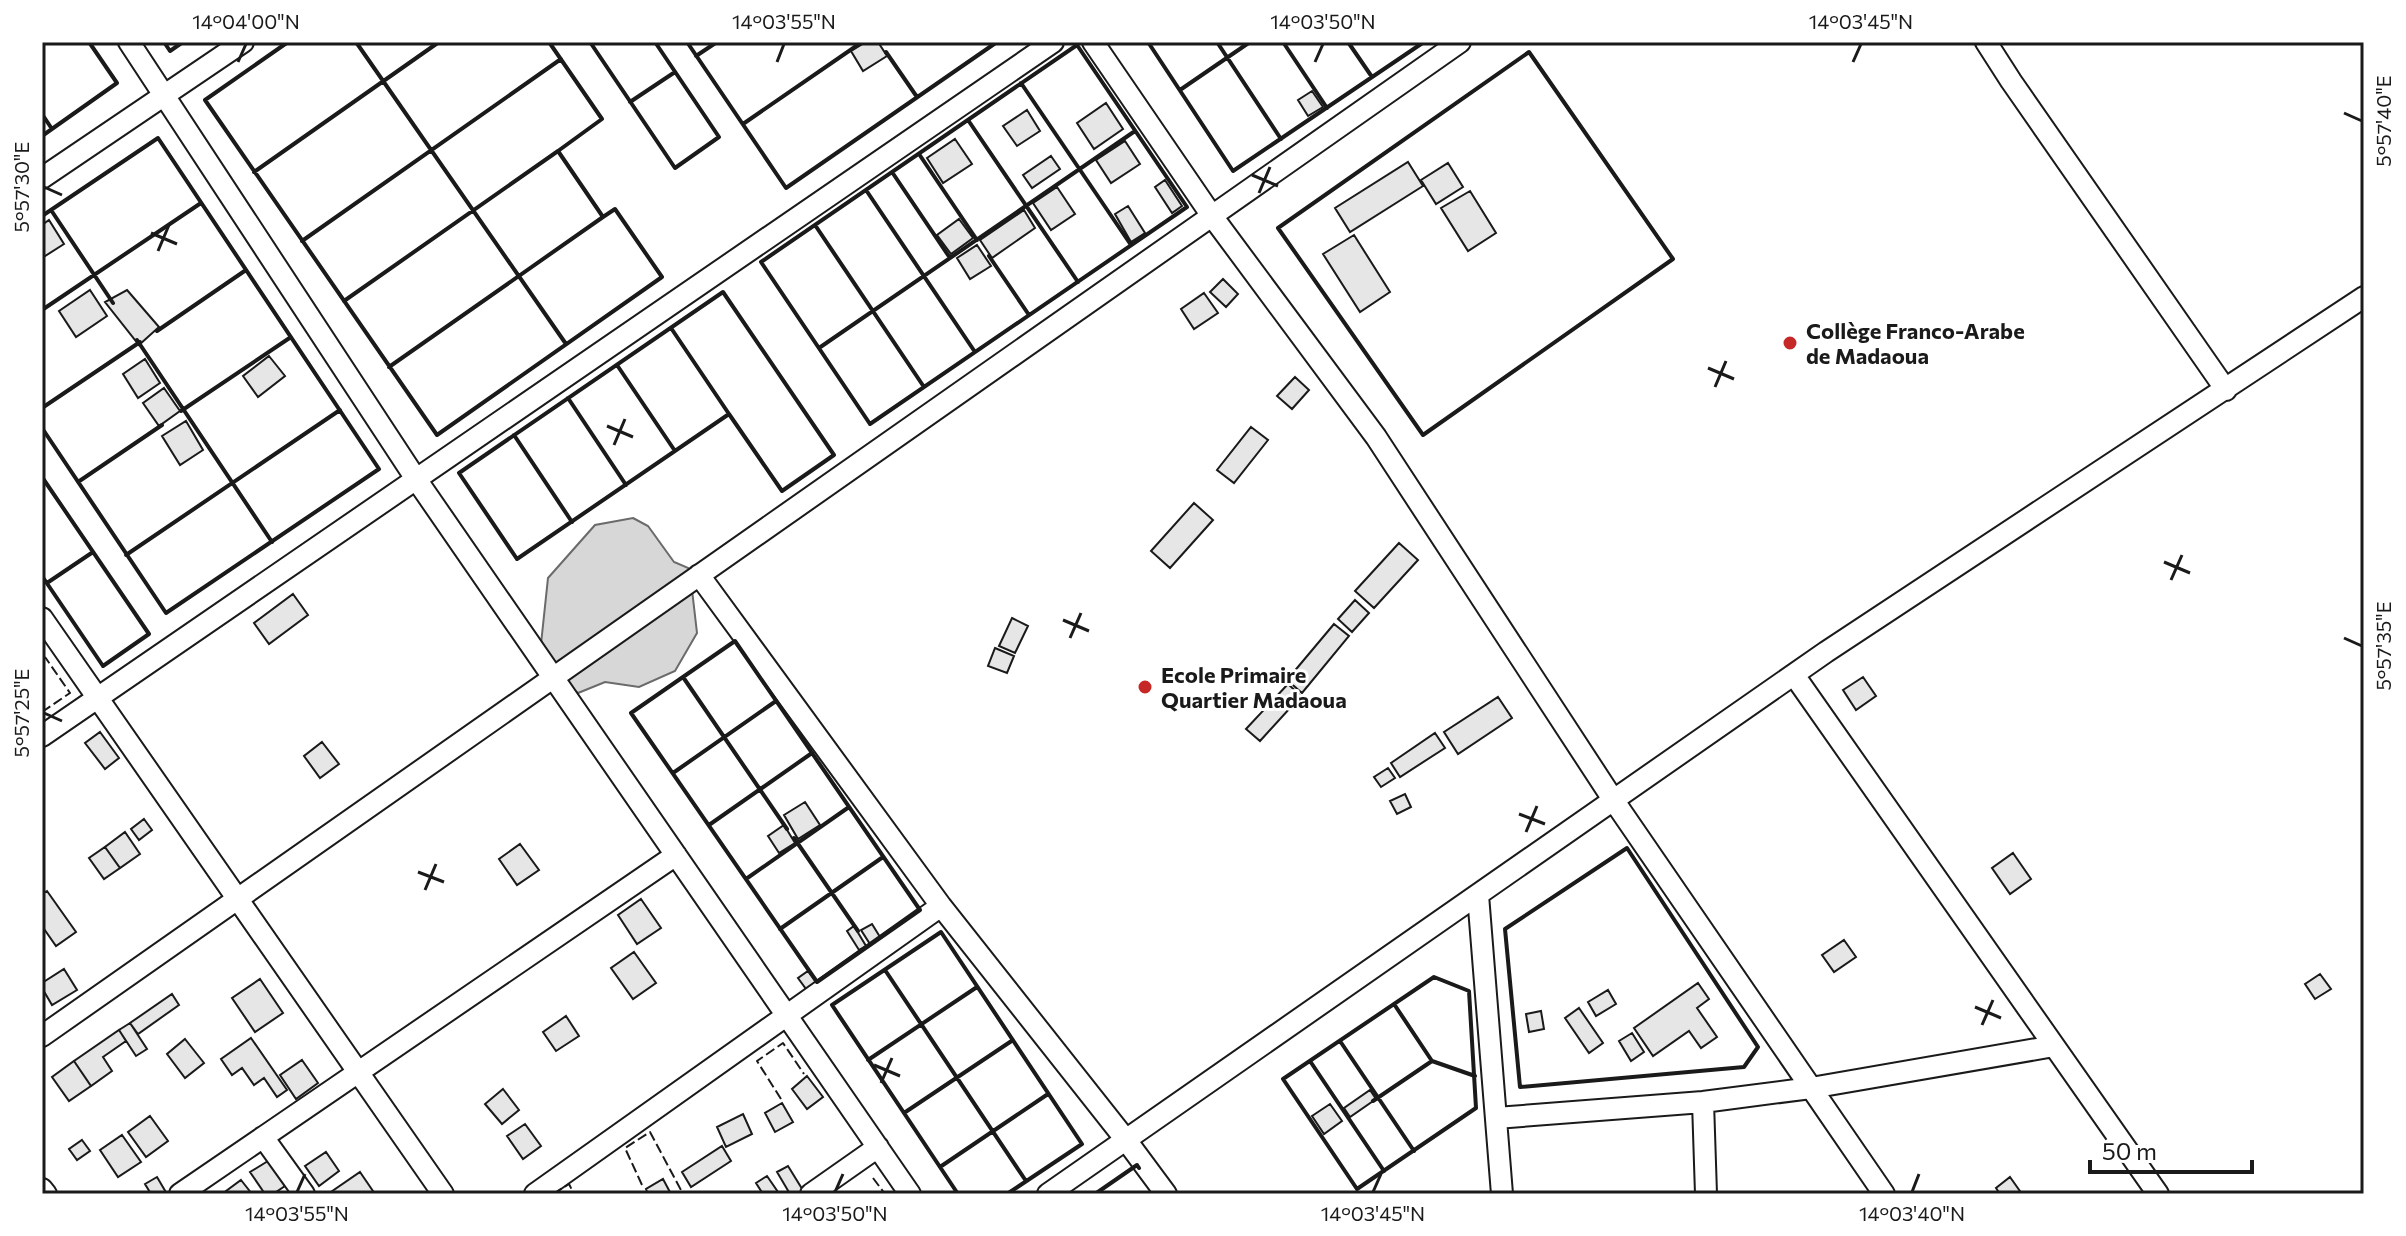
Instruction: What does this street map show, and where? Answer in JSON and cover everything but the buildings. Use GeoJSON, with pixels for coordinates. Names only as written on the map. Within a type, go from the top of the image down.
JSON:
{"type":"FeatureCollection","features":[{"type":"Feature","properties":{"kind":"street"},"geometry":{"type":"LineString","coordinates":[[129,42],[416,479],[910,1194]]}},
{"type":"Feature","properties":{"kind":"street"},"geometry":{"type":"LineString","coordinates":[[42,178],[243,42]]}},
{"type":"Feature","properties":{"kind":"street"},"geometry":{"type":"LineString","coordinates":[[42,736],[1053,42]]}},
{"type":"Feature","properties":{"kind":"street"},"geometry":{"type":"LineString","coordinates":[[1093,42],[1212,216],[1376,437],[1614,801],[1884,1194]]}},
{"type":"Feature","properties":{"kind":"street"},"geometry":{"type":"LineString","coordinates":[[42,1036],[1460,42]]}},
{"type":"Feature","properties":{"kind":"street"},"geometry":{"type":"LineString","coordinates":[[1986,42],[2226,390]]}},
{"type":"Feature","properties":{"kind":"street"},"geometry":{"type":"LineString","coordinates":[[1048,1194],[1794,675],[2364,297]]}},
{"type":"Feature","properties":{"kind":"street"},"geometry":{"type":"LineString","coordinates":[[699,575],[941,906],[1166,1194]]}},
{"type":"Feature","properties":{"kind":"street"},"geometry":{"type":"LineString","coordinates":[[42,618],[443,1194]]}},
{"type":"Feature","properties":{"kind":"street"},"geometry":{"type":"LineString","coordinates":[[1794,675],[2158,1194]]}},
{"type":"Feature","properties":{"kind":"street"},"geometry":{"type":"LineString","coordinates":[[180,1194],[676,855]]}},
{"type":"Feature","properties":{"kind":"street"},"geometry":{"type":"LineString","coordinates":[[1478,895],[1502,1194]]}},
{"type":"Feature","properties":{"kind":"street"},"geometry":{"type":"LineString","coordinates":[[535,1194],[941,906]]}},
{"type":"Feature","properties":{"kind":"street"},"geometry":{"type":"LineString","coordinates":[[1496,1118],[1703,1102],[1811,1088],[2054,1046]]}},
{"type":"Feature","properties":{"kind":"street"},"geometry":{"type":"LineString","coordinates":[[1703,1102],[1706,1194]]}},
{"type":"Feature","properties":{"kind":"street"},"geometry":{"type":"LineString","coordinates":[[263,1137],[304,1194]]}},
{"type":"Feature","properties":{"kind":"street"},"geometry":{"type":"LineString","coordinates":[[811,1194],[878,1147]]}},
{"type":"Feature","properties":{"kind":"street"},"geometry":{"type":"LineString","coordinates":[[42,1189],[46,1194]]}},
{"type":"Feature","properties":{"kind":"shaded area"},"geometry":{"type":"Polygon","coordinates":[[[633,518],[648,526],[674,562],[693,570],[691,581],[697,633],[675,671],[639,687],[605,682],[578,693],[555,676],[541,644],[548,578],[595,525],[633,518]]]}},
{"type":"Feature","properties":{"kind":"fence"},"geometry":{"type":"LineString","coordinates":[[42,712],[70,693],[45,657]]}},
{"type":"Feature","properties":{"kind":"fence"},"geometry":{"type":"LineString","coordinates":[[781,1099],[757,1061],[783,1043],[804,1074]]}},
{"type":"Feature","properties":{"kind":"fence"},"geometry":{"type":"LineString","coordinates":[[642,1185],[625,1148],[650,1132],[682,1192],[678,1194]]}},
{"type":"Feature","properties":{"kind":"fence"},"geometry":{"type":"LineString","coordinates":[[873,1178],[885,1194]]}},
{"type":"Feature","properties":{"kind":"fence"},"geometry":{"type":"LineString","coordinates":[[553,1194],[569,1184],[574,1194]]}},
{"type":"Feature","properties":{"kind":"wall"},"geometry":{"type":"LineString","coordinates":[[42,136],[117,83],[89,42]]}},
{"type":"Feature","properties":{"kind":"wall"},"geometry":{"type":"LineString","coordinates":[[164,42],[170,51],[183,42]]}},
{"type":"Feature","properties":{"kind":"wall"},"geometry":{"type":"LineString","coordinates":[[288,42],[205,100],[437,435],[662,277],[615,209],[603,217],[558,151],[602,119],[549,42]]}},
{"type":"Feature","properties":{"kind":"wall"},"geometry":{"type":"LineString","coordinates":[[356,42],[566,344]]}},
{"type":"Feature","properties":{"kind":"wall"},"geometry":{"type":"LineString","coordinates":[[254,172],[439,42]]}},
{"type":"Feature","properties":{"kind":"wall"},"geometry":{"type":"LineString","coordinates":[[590,42],[675,168],[719,137],[655,42]]}},
{"type":"Feature","properties":{"kind":"wall"},"geometry":{"type":"LineString","coordinates":[[687,42],[786,188],[997,42]]}},
{"type":"Feature","properties":{"kind":"wall"},"geometry":{"type":"LineString","coordinates":[[696,56],[717,42]]}},
{"type":"Feature","properties":{"kind":"wall"},"geometry":{"type":"LineString","coordinates":[[743,124],[862,42]]}},
{"type":"Feature","properties":{"kind":"wall"},"geometry":{"type":"LineString","coordinates":[[1148,42],[1233,171],[1424,42]]}},
{"type":"Feature","properties":{"kind":"wall"},"geometry":{"type":"LineString","coordinates":[[1217,42],[1281,139]]}},
{"type":"Feature","properties":{"kind":"wall"},"geometry":{"type":"LineString","coordinates":[[1180,90],[1250,42]]}},
{"type":"Feature","properties":{"kind":"wall"},"geometry":{"type":"LineString","coordinates":[[1283,42],[1327,108]]}},
{"type":"Feature","properties":{"kind":"wall"},"geometry":{"type":"LineString","coordinates":[[1348,42],[1372,77]]}},
{"type":"Feature","properties":{"kind":"wall"},"geometry":{"type":"LineString","coordinates":[[1077,45],[1187,207],[870,424],[761,262],[1077,45]]}},
{"type":"Feature","properties":{"kind":"wall"},"geometry":{"type":"LineString","coordinates":[[886,52],[917,97]]}},
{"type":"Feature","properties":{"kind":"wall"},"geometry":{"type":"LineString","coordinates":[[1529,52],[1673,259],[1423,435],[1278,228],[1529,52]]}},
{"type":"Feature","properties":{"kind":"wall"},"geometry":{"type":"LineString","coordinates":[[302,241],[561,59]]}},
{"type":"Feature","properties":{"kind":"wall"},"geometry":{"type":"LineString","coordinates":[[630,102],[675,72]]}},
{"type":"Feature","properties":{"kind":"wall"},"geometry":{"type":"LineString","coordinates":[[1021,83],[1131,245]]}},
{"type":"Feature","properties":{"kind":"wall"},"geometry":{"type":"LineString","coordinates":[[42,114],[52,129]]}},
{"type":"Feature","properties":{"kind":"wall"},"geometry":{"type":"LineString","coordinates":[[968,120],[1078,282]]}},
{"type":"Feature","properties":{"kind":"wall"},"geometry":{"type":"LineString","coordinates":[[819,348],[1135,131]]}},
{"type":"Feature","properties":{"kind":"wall"},"geometry":{"type":"LineString","coordinates":[[42,216],[158,138],[379,469],[166,613],[42,428]]}},
{"type":"Feature","properties":{"kind":"wall"},"geometry":{"type":"LineString","coordinates":[[344,301],[558,151]]}},
{"type":"Feature","properties":{"kind":"wall"},"geometry":{"type":"LineString","coordinates":[[919,154],[977,240]]}},
{"type":"Feature","properties":{"kind":"wall"},"geometry":{"type":"LineString","coordinates":[[892,172],[950,258]]}},
{"type":"Feature","properties":{"kind":"wall"},"geometry":{"type":"LineString","coordinates":[[866,190],[975,352]]}},
{"type":"Feature","properties":{"kind":"wall"},"geometry":{"type":"LineString","coordinates":[[42,310],[201,203]]}},
{"type":"Feature","properties":{"kind":"wall"},"geometry":{"type":"LineString","coordinates":[[51,210],[113,303]]}},
{"type":"Feature","properties":{"kind":"wall"},"geometry":{"type":"LineString","coordinates":[[389,367],[603,217]]}},
{"type":"Feature","properties":{"kind":"wall"},"geometry":{"type":"LineString","coordinates":[[815,225],[924,387]]}},
{"type":"Feature","properties":{"kind":"wall"},"geometry":{"type":"LineString","coordinates":[[989,256],[1029,315]]}},
{"type":"Feature","properties":{"kind":"wall"},"geometry":{"type":"LineString","coordinates":[[157,331],[246,270]]}},
{"type":"Feature","properties":{"kind":"wall"},"geometry":{"type":"LineString","coordinates":[[723,292],[834,455],[782,491],[729,414],[517,559],[459,473],[723,292]]}},
{"type":"Feature","properties":{"kind":"wall"},"geometry":{"type":"LineString","coordinates":[[671,328],[729,414]]}},
{"type":"Feature","properties":{"kind":"wall"},"geometry":{"type":"LineString","coordinates":[[181,411],[291,337]]}},
{"type":"Feature","properties":{"kind":"wall"},"geometry":{"type":"LineString","coordinates":[[137,340],[272,542]]}},
{"type":"Feature","properties":{"kind":"wall"},"geometry":{"type":"LineString","coordinates":[[42,408],[140,342]]}},
{"type":"Feature","properties":{"kind":"wall"},"geometry":{"type":"LineString","coordinates":[[617,365],[675,451]]}},
{"type":"Feature","properties":{"kind":"wall"},"geometry":{"type":"LineString","coordinates":[[568,398],[626,485]]}},
{"type":"Feature","properties":{"kind":"wall"},"geometry":{"type":"LineString","coordinates":[[126,555],[340,410]]}},
{"type":"Feature","properties":{"kind":"wall"},"geometry":{"type":"LineString","coordinates":[[78,482],[162,425]]}},
{"type":"Feature","properties":{"kind":"wall"},"geometry":{"type":"LineString","coordinates":[[514,435],[572,522]]}},
{"type":"Feature","properties":{"kind":"wall"},"geometry":{"type":"LineString","coordinates":[[42,477],[149,634],[103,666],[42,576]]}},
{"type":"Feature","properties":{"kind":"wall"},"geometry":{"type":"LineString","coordinates":[[47,583],[93,552]]}},
{"type":"Feature","properties":{"kind":"wall"},"geometry":{"type":"LineString","coordinates":[[735,641],[920,910],[817,982],[631,713],[735,641]]}},
{"type":"Feature","properties":{"kind":"wall"},"geometry":{"type":"LineString","coordinates":[[683,677],[787,829]]}},
{"type":"Feature","properties":{"kind":"wall"},"geometry":{"type":"LineString","coordinates":[[673,773],[776,701]]}},
{"type":"Feature","properties":{"kind":"wall"},"geometry":{"type":"LineString","coordinates":[[709,825],[812,753]]}},
{"type":"Feature","properties":{"kind":"wall"},"geometry":{"type":"LineString","coordinates":[[746,879],[849,807]]}},
{"type":"Feature","properties":{"kind":"wall"},"geometry":{"type":"LineString","coordinates":[[794,838],[858,931]]}},
{"type":"Feature","properties":{"kind":"wall"},"geometry":{"type":"LineString","coordinates":[[1627,848],[1758,1047],[1744,1067],[1520,1087],[1505,929],[1627,848]]}},
{"type":"Feature","properties":{"kind":"wall"},"geometry":{"type":"LineString","coordinates":[[780,929],[883,857]]}},
{"type":"Feature","properties":{"kind":"wall"},"geometry":{"type":"LineString","coordinates":[[958,1194],[832,1005],[941,932],[1082,1144],[1007,1194]]}},
{"type":"Feature","properties":{"kind":"wall"},"geometry":{"type":"LineString","coordinates":[[885,970],[1026,1181]]}},
{"type":"Feature","properties":{"kind":"wall"},"geometry":{"type":"LineString","coordinates":[[1434,977],[1469,991],[1476,1108],[1357,1189],[1283,1079],[1434,977]]}},
{"type":"Feature","properties":{"kind":"wall"},"geometry":{"type":"LineString","coordinates":[[868,1060],[977,987]]}},
{"type":"Feature","properties":{"kind":"wall"},"geometry":{"type":"LineString","coordinates":[[1373,1101],[1432,1061],[1394,1004]]}},
{"type":"Feature","properties":{"kind":"wall"},"geometry":{"type":"LineString","coordinates":[[904,1113],[1013,1040]]}},
{"type":"Feature","properties":{"kind":"wall"},"geometry":{"type":"LineString","coordinates":[[1340,1041],[1414,1151]]}},
{"type":"Feature","properties":{"kind":"wall"},"geometry":{"type":"LineString","coordinates":[[1310,1061],[1384,1171]]}},
{"type":"Feature","properties":{"kind":"wall"},"geometry":{"type":"LineString","coordinates":[[1432,1061],[1475,1076]]}},
{"type":"Feature","properties":{"kind":"wall"},"geometry":{"type":"LineString","coordinates":[[940,1167],[1048,1094]]}},
{"type":"Feature","properties":{"kind":"wall"},"geometry":{"type":"LineString","coordinates":[[1095,1194],[1137,1165],[1139,1168]]}},
{"type":"Feature","properties":{"kind":"place","name":"Collège Franco-Arabe de Madaoua"},"geometry":{"type":"Point","coordinates":[1790,343]}},
{"type":"Feature","properties":{"kind":"place","name":"Ecole Primaire Quartier Madaoua"},"geometry":{"type":"Point","coordinates":[1145,687]}}]}
